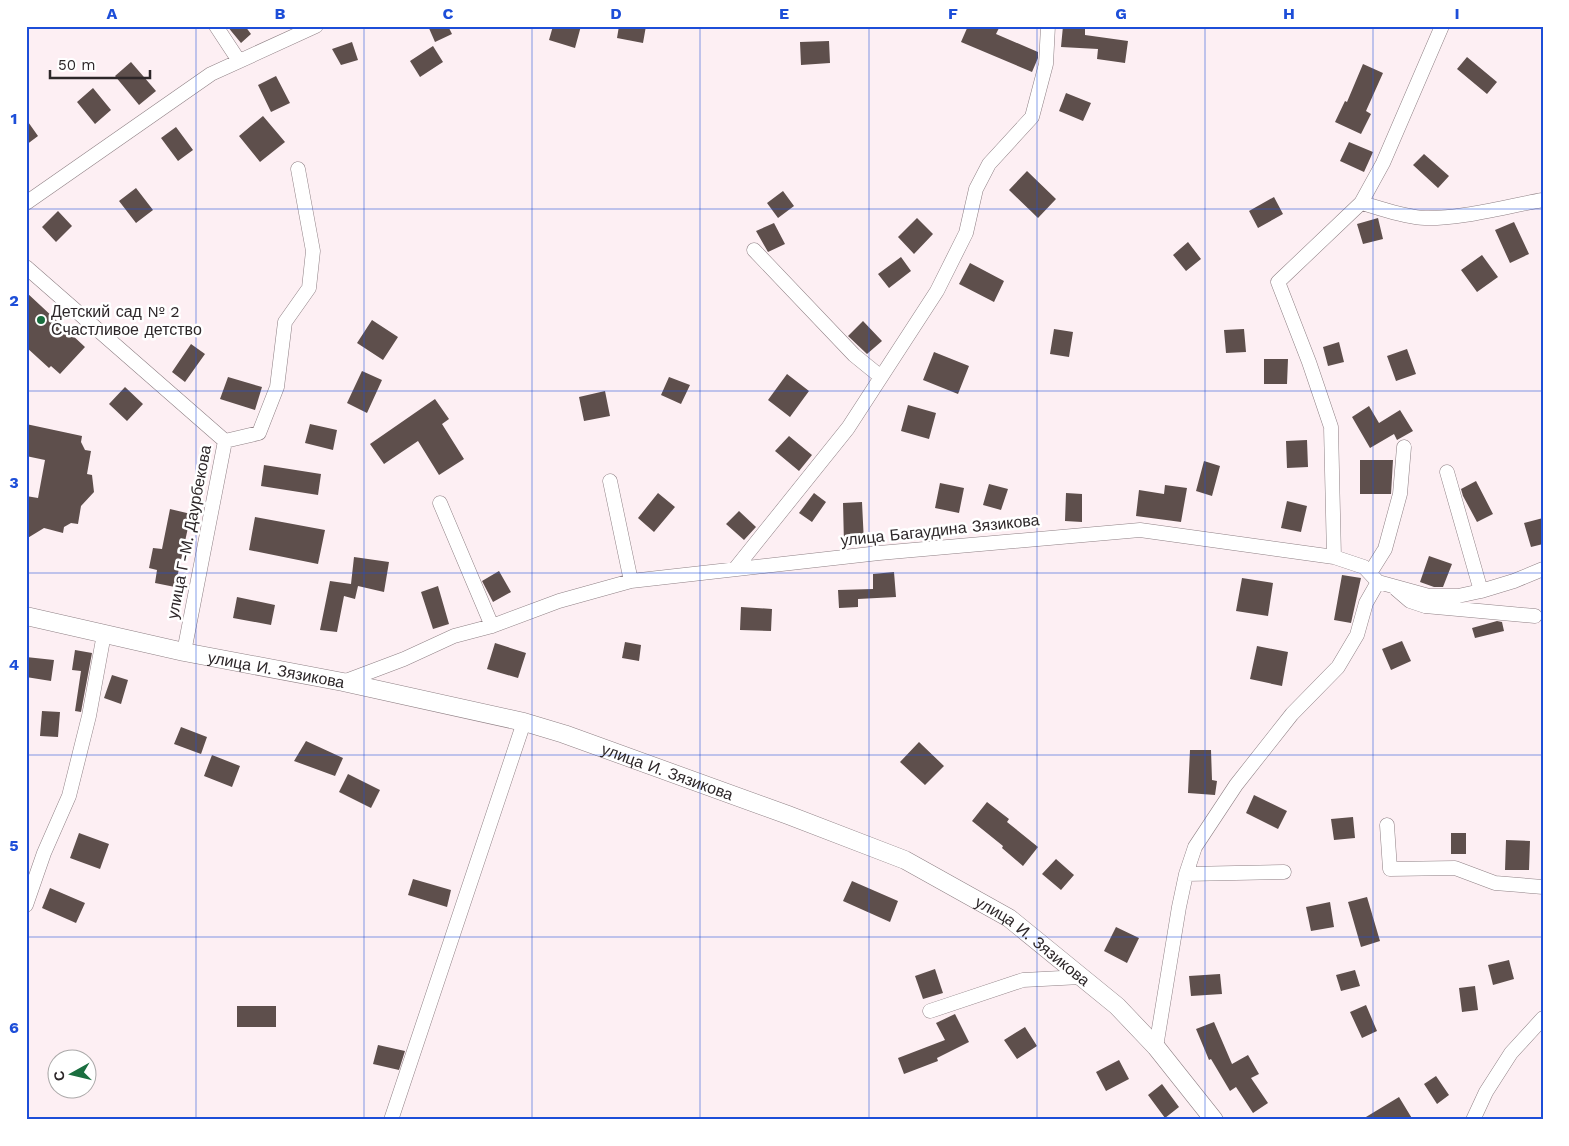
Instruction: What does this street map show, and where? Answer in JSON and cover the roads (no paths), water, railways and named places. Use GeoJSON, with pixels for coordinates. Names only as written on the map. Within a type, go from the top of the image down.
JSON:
{"type":"FeatureCollection","features":[{"type":"Feature","properties":{"kind":"main road","name":"улица И. Зязикова"},"geometry":{"type":"LineString","coordinates":[[26,616],[184,652],[343,682],[524,722],[564,734],[905,860],[1008,918],[1117,1006],[1156,1047],[1214,1120]]}},
{"type":"Feature","properties":{"kind":"street"},"geometry":{"type":"LineString","coordinates":[[216,26],[239,61]]}},
{"type":"Feature","properties":{"kind":"street"},"geometry":{"type":"LineString","coordinates":[[736,569],[848,428],[941,283],[966,233],[976,189],[989,164],[1032,117],[1046,64],[1048,26]]}},
{"type":"Feature","properties":{"kind":"street"},"geometry":{"type":"LineString","coordinates":[[1334,557],[1330,427],[1309,362],[1278,282],[1361,203],[1383,163],[1442,26]]}},
{"type":"Feature","properties":{"kind":"street"},"geometry":{"type":"LineString","coordinates":[[26,203],[211,74],[316,27]]}},
{"type":"Feature","properties":{"kind":"street"},"geometry":{"type":"LineString","coordinates":[[225,441],[259,433],[277,387],[285,322],[308,288],[313,251],[298,169]]}},
{"type":"Feature","properties":{"kind":"street"},"geometry":{"type":"LineString","coordinates":[[1361,203],[1423,218],[1446,217],[1543,200]]}},
{"type":"Feature","properties":{"kind":"street"},"geometry":{"type":"LineString","coordinates":[[754,250],[854,355],[881,377]]}},
{"type":"Feature","properties":{"kind":"street","name":"улица Г-М. Даурбекова"},"geometry":{"type":"LineString","coordinates":[[26,267],[225,441],[184,652]]}},
{"type":"Feature","properties":{"kind":"street"},"geometry":{"type":"LineString","coordinates":[[1156,1047],[1186,874],[1195,848],[1236,785],[1292,714],[1338,666],[1357,635],[1366,602],[1385,549],[1400,494],[1404,446]]}},
{"type":"Feature","properties":{"kind":"street"},"geometry":{"type":"LineString","coordinates":[[1447,472],[1481,592]]}},
{"type":"Feature","properties":{"kind":"street"},"geometry":{"type":"LineString","coordinates":[[610,481],[631,581]]}},
{"type":"Feature","properties":{"kind":"street"},"geometry":{"type":"LineString","coordinates":[[440,503],[492,626]]}},
{"type":"Feature","properties":{"kind":"street","name":"улица Багаудина Зязикова"},"geometry":{"type":"LineString","coordinates":[[343,682],[404,659],[454,636],[492,626],[559,601],[631,581],[879,553],[1140,530],[1334,557],[1364,567],[1374,578],[1430,596],[1458,596],[1481,592],[1543,569]]}},
{"type":"Feature","properties":{"kind":"street"},"geometry":{"type":"LineString","coordinates":[[1394,586],[1410,601],[1425,606],[1535,616]]}},
{"type":"Feature","properties":{"kind":"street"},"geometry":{"type":"LineString","coordinates":[[26,905],[44,853],[69,796],[89,716],[104,634]]}},
{"type":"Feature","properties":{"kind":"street"},"geometry":{"type":"LineString","coordinates":[[391,1120],[524,722]]}},
{"type":"Feature","properties":{"kind":"street"},"geometry":{"type":"LineString","coordinates":[[1387,825],[1390,869],[1455,868],[1494,883],[1543,887]]}},
{"type":"Feature","properties":{"kind":"street"},"geometry":{"type":"LineString","coordinates":[[1186,874],[1284,872]]}},
{"type":"Feature","properties":{"kind":"street"},"geometry":{"type":"LineString","coordinates":[[930,1011],[1023,980],[1081,977]]}},
{"type":"Feature","properties":{"kind":"street"},"geometry":{"type":"LineString","coordinates":[[1473,1120],[1486,1092],[1511,1053],[1543,1018]]}},
{"type":"Feature","properties":{"kind":"place","name":"Детский сад № 2 Счастливое детство"},"geometry":{"type":"Point","coordinates":[41,320]}}]}
